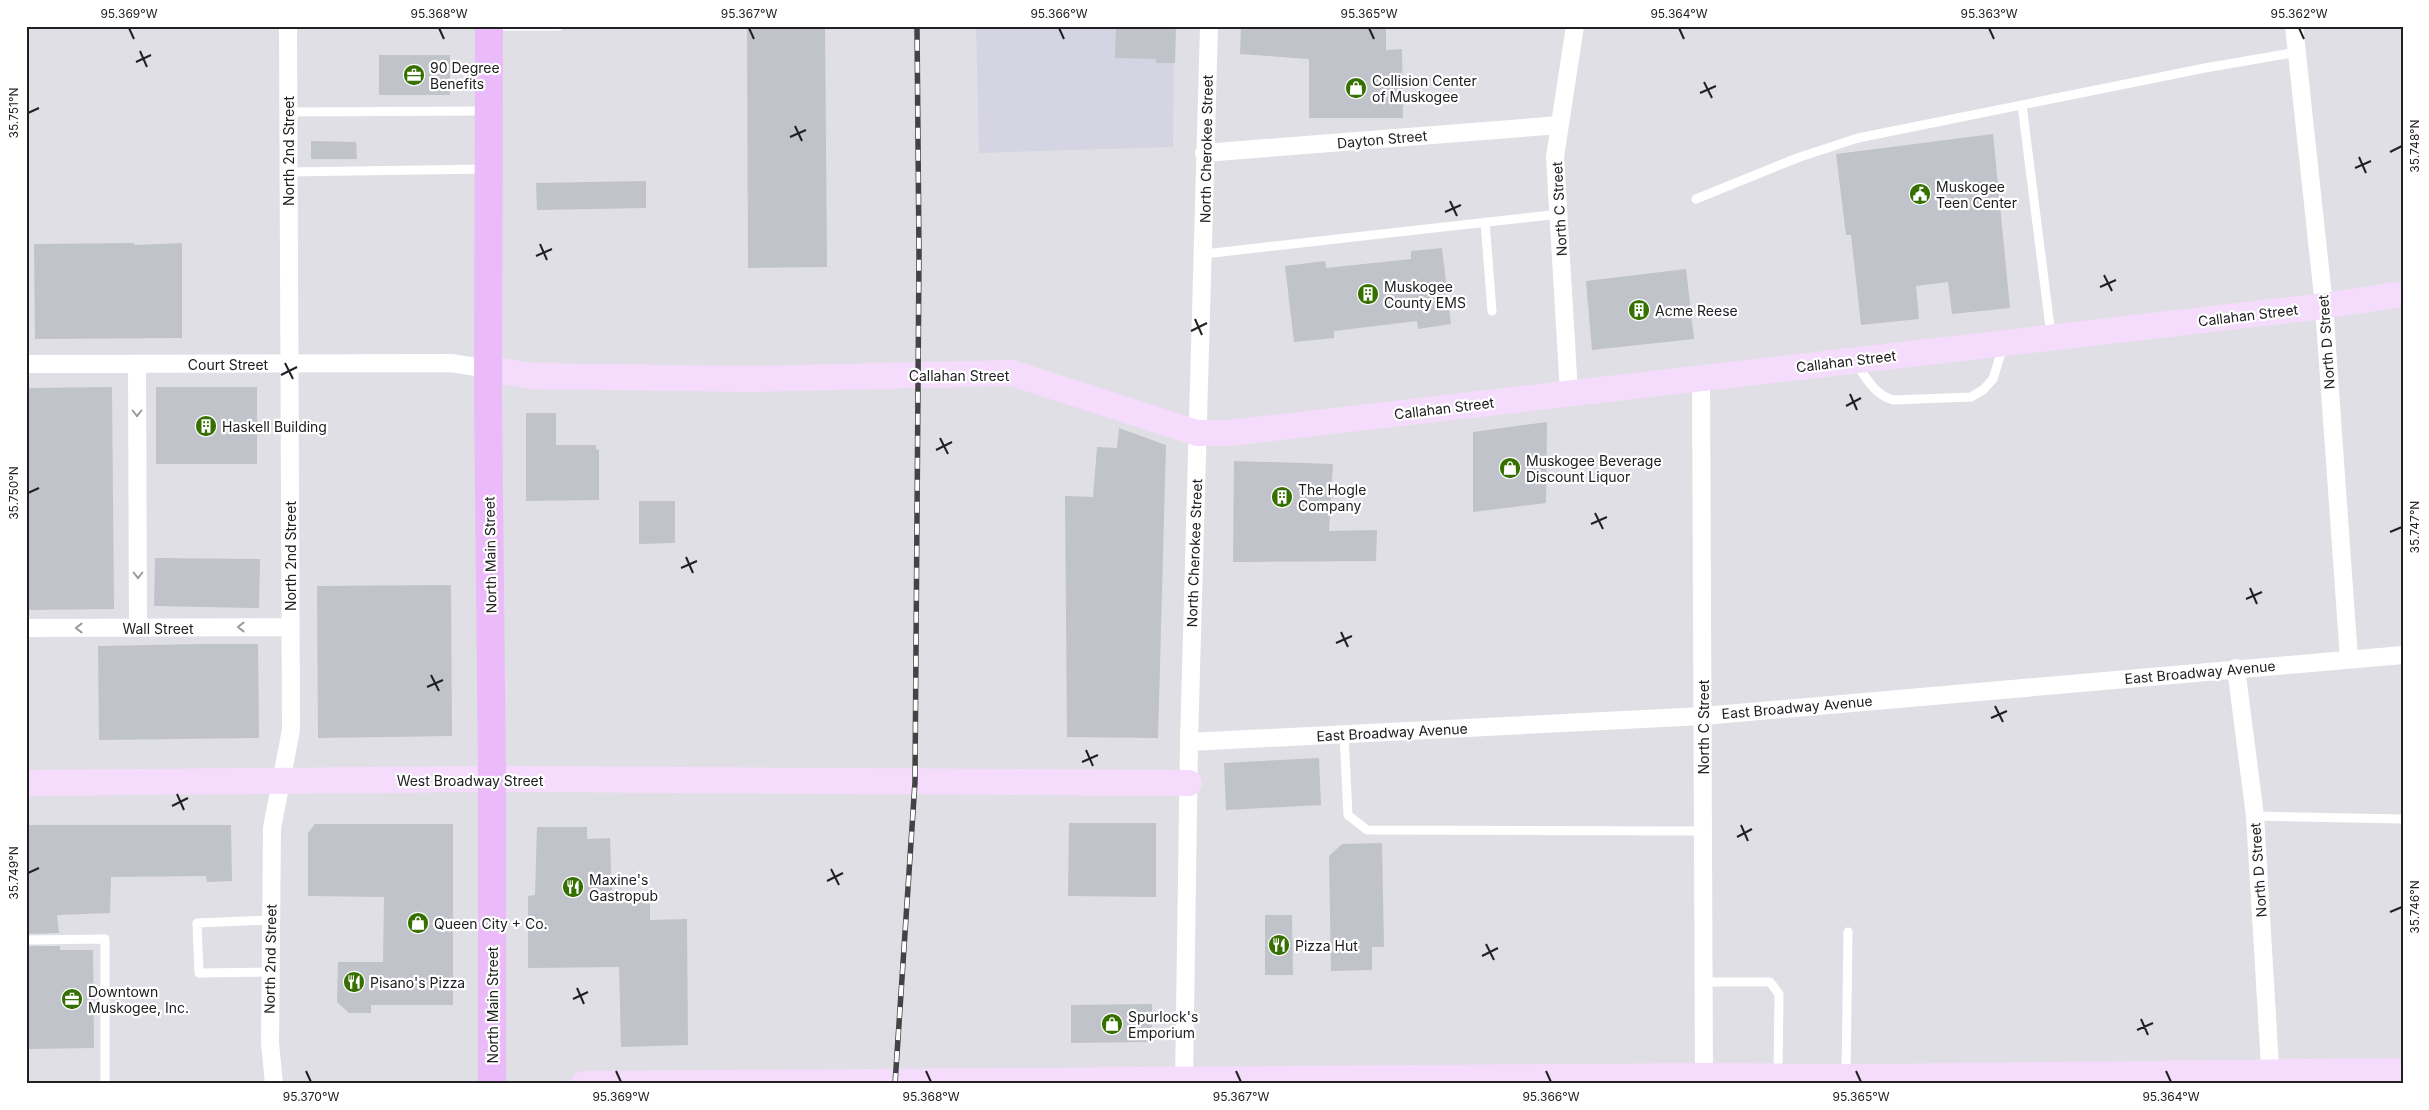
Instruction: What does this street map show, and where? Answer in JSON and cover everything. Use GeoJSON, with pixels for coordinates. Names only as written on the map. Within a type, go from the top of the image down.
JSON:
{"type":"FeatureCollection","features":[{"type":"Feature","properties":{"kind":"main road","name":"North Main Street"},"geometry":{"type":"LineString","coordinates":[[489,26],[492,1084]]}},
{"type":"Feature","properties":{"kind":"street","name":"North 2nd Street"},"geometry":{"type":"LineString","coordinates":[[274,1084],[270,1043],[272,828],[291,730],[288,26]]}},
{"type":"Feature","properties":{"kind":"street","name":"North Cherokee Street"},"geometry":{"type":"LineString","coordinates":[[1184,1082],[1189,742],[1209,26]]}},
{"type":"Feature","properties":{"kind":"street","name":"North C Street"},"geometry":{"type":"LineString","coordinates":[[1569,393],[1555,157],[1575,26]]}},
{"type":"Feature","properties":{"kind":"street","name":"North D Street"},"geometry":{"type":"LineString","coordinates":[[2294,26],[2324,306],[2349,659]]}},
{"type":"Feature","properties":{"kind":"street","name":"Dayton Street"},"geometry":{"type":"LineString","coordinates":[[1204,153],[1560,125]]}},
{"type":"Feature","properties":{"kind":"street","name":"Callahan Street"},"geometry":{"type":"LineString","coordinates":[[489,369],[532,376],[762,378],[1012,373],[1198,433],[1231,432],[2324,306],[2403,294]]}},
{"type":"Feature","properties":{"kind":"street","name":"Court Street"},"geometry":{"type":"LineString","coordinates":[[26,364],[452,363],[489,369]]}},
{"type":"Feature","properties":{"kind":"street"},"geometry":{"type":"LineString","coordinates":[[137,364],[138,628]]}},
{"type":"Feature","properties":{"kind":"street","name":"North C Street"},"geometry":{"type":"LineString","coordinates":[[1701,378],[1704,1076]]}},
{"type":"Feature","properties":{"kind":"street","name":"Wall Street"},"geometry":{"type":"LineString","coordinates":[[26,628],[290,627]]}},
{"type":"Feature","properties":{"kind":"street","name":"East Broadway Avenue"},"geometry":{"type":"LineString","coordinates":[[1189,742],[1702,716],[2236,668],[2403,655]]}},
{"type":"Feature","properties":{"kind":"street","name":"North D Street"},"geometry":{"type":"LineString","coordinates":[[2236,668],[2255,816],[2271,1078]]}},
{"type":"Feature","properties":{"kind":"street","name":"West Broadway Street"},"geometry":{"type":"LineString","coordinates":[[26,783],[492,779],[1189,783]]}},
{"type":"Feature","properties":{"kind":"street"},"geometry":{"type":"LineString","coordinates":[[584,1084],[1554,1080],[1704,1076],[1862,1079],[2271,1078],[2403,1071]]}},
{"type":"Feature","properties":{"kind":"lane"},"geometry":{"type":"LineString","coordinates":[[503,26],[559,26]]}},
{"type":"Feature","properties":{"kind":"lane"},"geometry":{"type":"LineString","coordinates":[[1696,199],[1797,158],[1858,138],[2297,52]]}},
{"type":"Feature","properties":{"kind":"lane"},"geometry":{"type":"LineString","coordinates":[[2022,105],[2052,337]]}},
{"type":"Feature","properties":{"kind":"lane"},"geometry":{"type":"LineString","coordinates":[[288,112],[490,111]]}},
{"type":"Feature","properties":{"kind":"lane"},"geometry":{"type":"LineString","coordinates":[[288,172],[489,169]]}},
{"type":"Feature","properties":{"kind":"lane"},"geometry":{"type":"LineString","coordinates":[[1204,254],[1559,214]]}},
{"type":"Feature","properties":{"kind":"lane"},"geometry":{"type":"LineString","coordinates":[[1485,222],[1492,311]]}},
{"type":"Feature","properties":{"kind":"lane"},"geometry":{"type":"LineString","coordinates":[[1854,360],[1884,398],[1893,400],[1971,397],[1983,390],[1993,379],[2005,343]]}},
{"type":"Feature","properties":{"kind":"lane"},"geometry":{"type":"LineString","coordinates":[[1344,734],[1348,815],[1367,830],[1703,832]]}},
{"type":"Feature","properties":{"kind":"lane"},"geometry":{"type":"LineString","coordinates":[[2255,816],[2403,819]]}},
{"type":"Feature","properties":{"kind":"lane"},"geometry":{"type":"LineString","coordinates":[[270,972],[199,973],[197,923],[271,920]]}},
{"type":"Feature","properties":{"kind":"lane"},"geometry":{"type":"LineString","coordinates":[[1848,932],[1862,1079]]}},
{"type":"Feature","properties":{"kind":"lane"},"geometry":{"type":"LineString","coordinates":[[26,940],[105,939],[105,1084]]}},
{"type":"Feature","properties":{"kind":"lane"},"geometry":{"type":"LineString","coordinates":[[1704,982],[1770,982],[1779,994],[1778,1077]]}},
{"type":"Feature","properties":{"kind":"shaded area"},"geometry":{"type":"Polygon","coordinates":[[[976,26],[1174,26],[1173,147],[979,153],[976,26]]]}},
{"type":"Feature","properties":{"kind":"building"},"geometry":{"type":"Polygon","coordinates":[[[747,26],[825,26],[827,267],[748,268],[747,26]]]}},
{"type":"Feature","properties":{"kind":"building"},"geometry":{"type":"Polygon","coordinates":[[[1116,26],[1176,26],[1175,63],[1156,63],[1156,59],[1115,58],[1116,26]]]}},
{"type":"Feature","properties":{"kind":"building","name":"Collision Center of Muskogee"},"geometry":{"type":"Polygon","coordinates":[[[1241,26],[1386,26],[1386,50],[1402,49],[1403,118],[1309,118],[1309,59],[1240,54],[1241,26]]]}},
{"type":"Feature","properties":{"kind":"building","name":"90 Degree Benefits"},"geometry":{"type":"Polygon","coordinates":[[[379,55],[450,55],[450,95],[379,95],[379,55]]]}},
{"type":"Feature","properties":{"kind":"building","name":"Muskogee Teen Center"},"geometry":{"type":"Polygon","coordinates":[[[1993,134],[2010,308],[1952,314],[1948,282],[1916,286],[1919,319],[1861,325],[1851,235],[1846,235],[1836,154],[1993,134]]]}},
{"type":"Feature","properties":{"kind":"building"},"geometry":{"type":"Polygon","coordinates":[[[311,141],[356,142],[357,159],[311,159],[311,141]]]}},
{"type":"Feature","properties":{"kind":"building"},"geometry":{"type":"Polygon","coordinates":[[[646,181],[646,208],[537,210],[536,183],[646,181]]]}},
{"type":"Feature","properties":{"kind":"building"},"geometry":{"type":"Polygon","coordinates":[[[134,243],[135,245],[182,243],[182,338],[35,339],[34,244],[134,243]]]}},
{"type":"Feature","properties":{"kind":"building","name":"Muskogee County EMS"},"geometry":{"type":"Polygon","coordinates":[[[1442,248],[1451,324],[1418,329],[1417,321],[1334,331],[1334,338],[1294,342],[1285,266],[1325,261],[1326,268],[1411,259],[1411,251],[1442,248]]]}},
{"type":"Feature","properties":{"kind":"building","name":"Acme Reese"},"geometry":{"type":"Polygon","coordinates":[[[1686,269],[1694,339],[1592,350],[1586,281],[1686,269]]]}},
{"type":"Feature","properties":{"kind":"building"},"geometry":{"type":"Polygon","coordinates":[[[112,387],[114,609],[26,610],[26,388],[112,387]]]}},
{"type":"Feature","properties":{"kind":"building","name":"Haskell Building"},"geometry":{"type":"Polygon","coordinates":[[[156,387],[257,387],[257,464],[156,464],[156,387]]]}},
{"type":"Feature","properties":{"kind":"building"},"geometry":{"type":"Polygon","coordinates":[[[526,413],[556,413],[556,445],[596,445],[596,449],[599,450],[599,500],[526,501],[526,413]]]}},
{"type":"Feature","properties":{"kind":"building","name":"Muskogee Beverage Discount Liquor"},"geometry":{"type":"Polygon","coordinates":[[[1547,422],[1546,503],[1473,512],[1473,432],[1547,422]]]}},
{"type":"Feature","properties":{"kind":"building"},"geometry":{"type":"Polygon","coordinates":[[[1119,428],[1166,445],[1158,738],[1067,737],[1065,496],[1093,497],[1097,447],[1117,448],[1119,428]]]}},
{"type":"Feature","properties":{"kind":"building","name":"The Hogle Company"},"geometry":{"type":"Polygon","coordinates":[[[1234,461],[1333,464],[1329,531],[1377,530],[1376,561],[1233,562],[1234,461]]]}},
{"type":"Feature","properties":{"kind":"building"},"geometry":{"type":"Polygon","coordinates":[[[639,501],[675,501],[675,543],[639,544],[639,501]]]}},
{"type":"Feature","properties":{"kind":"building"},"geometry":{"type":"Polygon","coordinates":[[[155,558],[260,559],[259,608],[154,606],[155,558]]]}},
{"type":"Feature","properties":{"kind":"building"},"geometry":{"type":"Polygon","coordinates":[[[451,585],[452,736],[318,738],[317,586],[451,585]]]}},
{"type":"Feature","properties":{"kind":"building"},"geometry":{"type":"Polygon","coordinates":[[[258,644],[259,738],[99,740],[98,646],[258,644]]]}},
{"type":"Feature","properties":{"kind":"building"},"geometry":{"type":"Polygon","coordinates":[[[1319,758],[1321,805],[1226,810],[1224,763],[1319,758]]]}},
{"type":"Feature","properties":{"kind":"building"},"geometry":{"type":"Polygon","coordinates":[[[1069,823],[1156,823],[1156,897],[1068,896],[1069,823]]]}},
{"type":"Feature","properties":{"kind":"building"},"geometry":{"type":"Polygon","coordinates":[[[315,824],[453,824],[453,1005],[371,1005],[371,1013],[349,1013],[337,1002],[338,962],[383,962],[384,897],[308,896],[308,833],[315,824]]]}},
{"type":"Feature","properties":{"kind":"building"},"geometry":{"type":"Polygon","coordinates":[[[26,825],[231,825],[232,881],[207,882],[206,876],[111,877],[110,913],[57,915],[59,933],[26,934],[26,825]]]}},
{"type":"Feature","properties":{"kind":"building"},"geometry":{"type":"Polygon","coordinates":[[[537,827],[587,827],[587,839],[610,838],[612,896],[650,895],[650,920],[687,919],[688,1045],[621,1047],[619,967],[528,968],[528,896],[535,895],[537,827]]]}},
{"type":"Feature","properties":{"kind":"building"},"geometry":{"type":"Polygon","coordinates":[[[1382,843],[1384,947],[1372,947],[1372,970],[1331,971],[1329,856],[1342,844],[1382,843]]]}},
{"type":"Feature","properties":{"kind":"building","name":"Pizza Hut"},"geometry":{"type":"Polygon","coordinates":[[[1265,915],[1292,915],[1293,975],[1265,975],[1265,915]]]}},
{"type":"Feature","properties":{"kind":"building","name":"Downtown Muskogee, Inc."},"geometry":{"type":"Polygon","coordinates":[[[26,946],[60,946],[60,950],[93,950],[94,1048],[26,1049],[26,946]]]}},
{"type":"Feature","properties":{"kind":"building","name":"Spurlock's Emporium"},"geometry":{"type":"Polygon","coordinates":[[[1152,1004],[1152,1042],[1071,1043],[1071,1005],[1152,1004]]]}},
{"type":"Feature","properties":{"kind":"railway"},"geometry":{"type":"LineString","coordinates":[[895,1084],[915,782],[919,254],[917,26]]}},
{"type":"Feature","properties":{"kind":"place","name":"90 Degree Benefits"},"geometry":{"type":"Point","coordinates":[414,75]}},
{"type":"Feature","properties":{"kind":"place","name":"Collision Center of Muskogee"},"geometry":{"type":"Point","coordinates":[1356,88]}},
{"type":"Feature","properties":{"kind":"place","name":"Muskogee Teen Center"},"geometry":{"type":"Point","coordinates":[1920,194]}},
{"type":"Feature","properties":{"kind":"place","name":"Muskogee County EMS"},"geometry":{"type":"Point","coordinates":[1368,294]}},
{"type":"Feature","properties":{"kind":"place","name":"Acme Reese"},"geometry":{"type":"Point","coordinates":[1639,310]}},
{"type":"Feature","properties":{"kind":"place","name":"Haskell Building"},"geometry":{"type":"Point","coordinates":[206,426]}},
{"type":"Feature","properties":{"kind":"place","name":"Muskogee Beverage Discount Liquor"},"geometry":{"type":"Point","coordinates":[1510,468]}},
{"type":"Feature","properties":{"kind":"place","name":"The Hogle Company"},"geometry":{"type":"Point","coordinates":[1282,497]}},
{"type":"Feature","properties":{"kind":"place","name":"Maxine's Gastropub"},"geometry":{"type":"Point","coordinates":[573,887]}},
{"type":"Feature","properties":{"kind":"place","name":"Queen City + Co."},"geometry":{"type":"Point","coordinates":[418,923]}},
{"type":"Feature","properties":{"kind":"place","name":"Pizza Hut"},"geometry":{"type":"Point","coordinates":[1279,945]}},
{"type":"Feature","properties":{"kind":"place","name":"Pisano's Pizza"},"geometry":{"type":"Point","coordinates":[354,982]}},
{"type":"Feature","properties":{"kind":"place","name":"Downtown Muskogee, Inc."},"geometry":{"type":"Point","coordinates":[72,999]}},
{"type":"Feature","properties":{"kind":"place","name":"Spurlock's Emporium"},"geometry":{"type":"Point","coordinates":[1112,1024]}}]}
